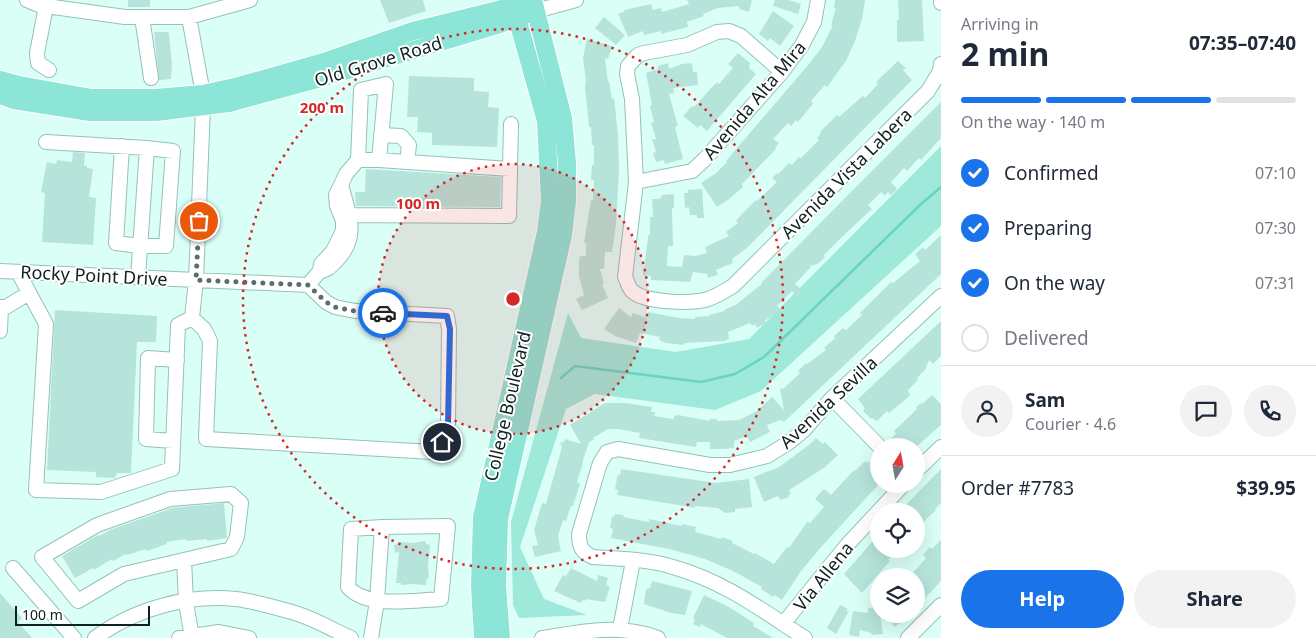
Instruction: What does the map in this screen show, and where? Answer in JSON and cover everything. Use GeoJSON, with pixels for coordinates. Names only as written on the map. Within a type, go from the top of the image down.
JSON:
{"type":"FeatureCollection","features":[{"type":"Feature","properties":{"kind":"main road","name":"Old Grove Road"},"geometry":{"type":"LineString","coordinates":[[0,95],[14,100],[90,112],[156,112],[203,100],[239,86],[324,62],[413,30],[535,3]]}},
{"type":"Feature","properties":{"kind":"main road","name":"College Boulevard"},"geometry":{"type":"LineString","coordinates":[[501,638],[497,586],[499,519],[563,235],[567,201],[567,163],[563,118],[535,3]]}},
{"type":"Feature","properties":{"kind":"main road","name":"College Boulevard"},"geometry":{"type":"LineString","coordinates":[[484,638],[480,586],[482,517],[546,232],[550,200],[546,121],[514,8]]}},
{"type":"Feature","properties":{"kind":"main road","name":"Old Grove Road"},"geometry":{"type":"LineString","coordinates":[[0,80],[19,86],[92,98],[203,100]]}},
{"type":"Feature","properties":{"kind":"street"},"geometry":{"type":"LineString","coordinates":[[27,0],[46,6],[125,17],[188,17],[250,0]]}},
{"type":"Feature","properties":{"kind":"street","name":"Old Grove Road"},"geometry":{"type":"LineString","coordinates":[[535,3],[576,0]]}},
{"type":"Feature","properties":{"kind":"street","name":"Avenida Alta Mira"},"geometry":{"type":"LineString","coordinates":[[636,182],[692,171],[705,159],[782,72],[802,44],[814,22],[818,0]]}},
{"type":"Feature","properties":{"kind":"street"},"geometry":{"type":"LineString","coordinates":[[46,6],[37,53],[38,63],[49,70]]}},
{"type":"Feature","properties":{"kind":"street"},"geometry":{"type":"LineString","coordinates":[[142,17],[151,78]]}},
{"type":"Feature","properties":{"kind":"street"},"geometry":{"type":"LineString","coordinates":[[188,17],[203,100],[196,280],[192,318]]}},
{"type":"Feature","properties":{"kind":"street","name":"Avenida Vista Labera"},"geometry":{"type":"LineString","coordinates":[[782,72],[741,36],[729,31],[717,32],[686,45],[638,55],[628,66],[627,74],[632,99],[636,182],[625,277],[632,290],[643,297],[678,302],[707,299],[733,286],[928,91],[940,71],[941,64]]}},
{"type":"Feature","properties":{"kind":"street"},"geometry":{"type":"LineString","coordinates":[[192,318],[204,330],[210,341],[206,439],[433,452],[442,442],[448,424],[450,329],[447,316],[355,311],[335,307],[326,302],[308,285],[320,271],[327,270],[349,245],[351,230],[345,215],[341,184],[346,174],[358,160],[361,90],[386,84],[379,160]]}},
{"type":"Feature","properties":{"kind":"street"},"geometry":{"type":"LineString","coordinates":[[345,215],[509,216],[511,124]]}},
{"type":"Feature","properties":{"kind":"street"},"geometry":{"type":"LineString","coordinates":[[381,135],[401,136],[409,145],[407,162]]}},
{"type":"Feature","properties":{"kind":"street"},"geometry":{"type":"LineString","coordinates":[[46,142],[122,146],[173,151],[166,246],[140,246],[116,243],[122,146]]}},
{"type":"Feature","properties":{"kind":"street"},"geometry":{"type":"LineString","coordinates":[[138,277],[147,148]]}},
{"type":"Feature","properties":{"kind":"street"},"geometry":{"type":"LineString","coordinates":[[358,160],[510,169]]}},
{"type":"Feature","properties":{"kind":"street","name":"Rocky Point Drive"},"geometry":{"type":"LineString","coordinates":[[0,271],[308,285]]}},
{"type":"Feature","properties":{"kind":"street"},"geometry":{"type":"LineString","coordinates":[[18,272],[46,324],[36,490],[101,492],[172,468],[178,325],[192,318]]}},
{"type":"Feature","properties":{"kind":"street"},"geometry":{"type":"LineString","coordinates":[[0,331],[0,307],[6,307],[29,293]]}},
{"type":"Feature","properties":{"kind":"street","name":"Avenida Sevilla"},"geometry":{"type":"LineString","coordinates":[[633,561],[593,557],[586,554],[579,546],[581,525],[600,463],[607,452],[618,449],[710,465],[730,465],[767,456],[804,430],[832,398],[941,296]]}},
{"type":"Feature","properties":{"kind":"street"},"geometry":{"type":"LineString","coordinates":[[173,441],[146,439],[148,358],[177,360]]}},
{"type":"Feature","properties":{"kind":"street"},"geometry":{"type":"LineString","coordinates":[[832,398],[871,438]]}},
{"type":"Feature","properties":{"kind":"street"},"geometry":{"type":"LineString","coordinates":[[925,462],[941,447]]}},
{"type":"Feature","properties":{"kind":"street","name":"Via Allena"},"geometry":{"type":"LineString","coordinates":[[784,624],[847,545],[896,493]]}},
{"type":"Feature","properties":{"kind":"street"},"geometry":{"type":"LineString","coordinates":[[231,494],[241,503],[237,537],[231,549],[184,560],[124,574],[78,601],[42,557],[97,525],[170,499],[231,494]]}},
{"type":"Feature","properties":{"kind":"street"},"geometry":{"type":"LineString","coordinates":[[448,526],[441,599],[377,601],[358,596],[348,587],[351,529],[382,527],[448,526]]}},
{"type":"Feature","properties":{"kind":"street"},"geometry":{"type":"LineString","coordinates":[[371,638],[377,601],[382,527]]}},
{"type":"Feature","properties":{"kind":"street"},"geometry":{"type":"LineString","coordinates":[[184,560],[187,637],[219,632],[249,638]]}},
{"type":"Feature","properties":{"kind":"street"},"geometry":{"type":"LineString","coordinates":[[620,629],[633,561],[671,566],[708,579],[738,594],[805,638]]}},
{"type":"Feature","properties":{"kind":"street"},"geometry":{"type":"LineString","coordinates":[[13,568],[74,638]]}},
{"type":"Feature","properties":{"kind":"street"},"geometry":{"type":"LineString","coordinates":[[95,638],[116,624],[154,608],[197,599],[236,599],[295,613],[351,638]]}},
{"type":"Feature","properties":{"kind":"street"},"geometry":{"type":"LineString","coordinates":[[908,638],[941,605]]}},
{"type":"Feature","properties":{"kind":"street"},"geometry":{"type":"LineString","coordinates":[[542,638],[620,629],[645,633],[658,638]]}},
{"type":"Feature","properties":{"kind":"green space"},"geometry":{"type":"Polygon","coordinates":[[[941,146],[941,226],[761,391],[715,410],[595,394],[566,409],[520,547],[544,599],[587,615],[519,618],[513,605],[511,522],[568,313],[581,338],[676,352],[749,339],[941,146]]]}},
{"type":"Feature","properties":{"kind":"building"},"geometry":{"type":"Polygon","coordinates":[[[128,0],[150,0],[150,7],[128,7],[128,0]]]}},
{"type":"Feature","properties":{"kind":"building"},"geometry":{"type":"Polygon","coordinates":[[[380,0],[423,0],[426,11],[389,23],[380,0]]]}},
{"type":"Feature","properties":{"kind":"building"},"geometry":{"type":"Polygon","coordinates":[[[687,0],[752,0],[749,12],[739,9],[739,6],[718,8],[703,14],[704,16],[687,22],[688,27],[661,34],[661,31],[644,35],[643,31],[628,37],[618,14],[624,10],[651,4],[653,10],[661,8],[662,12],[689,4],[687,0]]]}},
{"type":"Feature","properties":{"kind":"building"},"geometry":{"type":"Polygon","coordinates":[[[775,0],[789,0],[801,4],[798,14],[773,6],[775,0]]]}},
{"type":"Feature","properties":{"kind":"building"},"geometry":{"type":"Polygon","coordinates":[[[835,0],[865,0],[862,19],[846,61],[827,87],[825,85],[811,101],[813,104],[798,122],[796,120],[791,126],[788,123],[773,139],[779,143],[776,149],[742,184],[743,187],[717,207],[701,183],[715,174],[727,162],[822,47],[833,25],[831,25],[836,8],[834,8],[835,0]]]}},
{"type":"Feature","properties":{"kind":"building"},"geometry":{"type":"Polygon","coordinates":[[[898,0],[922,0],[924,41],[897,42],[898,0]]]}},
{"type":"Feature","properties":{"kind":"building"},"geometry":{"type":"Polygon","coordinates":[[[773,11],[794,26],[780,46],[770,38],[768,41],[759,34],[773,11]]]}},
{"type":"Feature","properties":{"kind":"building"},"geometry":{"type":"Polygon","coordinates":[[[604,17],[625,35],[616,45],[595,28],[604,17]]]}},
{"type":"Feature","properties":{"kind":"building"},"geometry":{"type":"Polygon","coordinates":[[[154,32],[168,32],[169,34],[172,64],[171,79],[159,80],[154,32]]]}},
{"type":"Feature","properties":{"kind":"building"},"geometry":{"type":"Polygon","coordinates":[[[587,39],[612,46],[608,59],[605,58],[608,82],[612,99],[614,98],[619,170],[616,224],[612,252],[605,252],[604,269],[600,269],[604,284],[602,285],[608,298],[582,310],[576,299],[584,295],[579,276],[579,262],[580,256],[586,256],[586,243],[584,243],[591,200],[593,200],[594,180],[591,180],[592,165],[594,165],[594,145],[592,145],[591,127],[589,127],[583,58],[587,39]]]}},
{"type":"Feature","properties":{"kind":"building"},"geometry":{"type":"Polygon","coordinates":[[[738,53],[750,63],[749,68],[756,74],[707,131],[700,125],[698,128],[683,116],[713,86],[718,82],[719,84],[733,68],[728,64],[738,53]]]}},
{"type":"Feature","properties":{"kind":"building"},"geometry":{"type":"Polygon","coordinates":[[[898,61],[906,68],[903,70],[912,80],[747,248],[732,259],[733,263],[716,270],[718,275],[708,278],[707,274],[693,272],[690,282],[651,280],[651,276],[643,275],[648,235],[650,235],[650,217],[653,217],[652,199],[660,199],[662,195],[674,194],[674,208],[672,208],[673,246],[668,246],[667,266],[682,267],[684,255],[696,256],[707,253],[705,247],[729,236],[726,232],[738,223],[736,221],[740,216],[777,182],[772,178],[789,163],[792,165],[799,157],[801,158],[819,140],[817,138],[820,132],[837,115],[839,117],[863,96],[865,98],[878,84],[876,82],[898,61]]]}},
{"type":"Feature","properties":{"kind":"building"},"geometry":{"type":"Polygon","coordinates":[[[668,63],[669,69],[682,64],[692,63],[693,72],[697,72],[698,85],[673,88],[674,93],[669,94],[678,126],[675,127],[683,159],[665,164],[664,160],[656,162],[653,153],[656,152],[652,139],[656,139],[651,123],[654,122],[646,73],[668,63]]]}},
{"type":"Feature","properties":{"kind":"building"},"geometry":{"type":"Polygon","coordinates":[[[409,76],[474,78],[474,91],[489,92],[488,107],[499,108],[497,147],[432,145],[432,133],[417,132],[418,117],[407,117],[409,76]]]}},
{"type":"Feature","properties":{"kind":"building"},"geometry":{"type":"Polygon","coordinates":[[[941,102],[941,138],[921,160],[919,158],[907,171],[904,168],[891,182],[897,189],[891,195],[888,192],[885,196],[881,192],[868,205],[872,209],[824,255],[825,257],[818,264],[810,266],[795,284],[803,291],[797,297],[792,291],[777,306],[780,309],[765,321],[766,323],[757,328],[755,324],[752,326],[750,323],[728,332],[729,339],[724,341],[685,343],[684,345],[666,343],[659,340],[660,337],[640,333],[636,343],[615,336],[604,329],[619,308],[631,317],[633,313],[647,318],[648,312],[695,319],[695,317],[710,316],[725,311],[738,304],[762,284],[941,102]]]}},
{"type":"Feature","properties":{"kind":"building"},"geometry":{"type":"Polygon","coordinates":[[[73,152],[85,153],[84,166],[93,169],[89,197],[96,198],[93,245],[42,242],[45,193],[41,192],[47,162],[56,164],[57,160],[72,162],[73,152]]]}},
{"type":"Feature","properties":{"kind":"building"},"geometry":{"type":"Polygon","coordinates":[[[366,169],[501,177],[500,207],[356,206],[355,192],[365,192],[366,169]]]}},
{"type":"Feature","properties":{"kind":"building"},"geometry":{"type":"Polygon","coordinates":[[[702,189],[704,218],[697,218],[697,215],[690,215],[689,207],[685,208],[684,193],[688,193],[688,190],[702,189]]]}},
{"type":"Feature","properties":{"kind":"building"},"geometry":{"type":"Polygon","coordinates":[[[941,235],[941,274],[784,422],[780,420],[767,425],[770,432],[750,442],[747,436],[734,441],[734,448],[723,449],[710,449],[710,442],[697,442],[696,447],[639,438],[640,433],[618,429],[608,429],[593,438],[594,440],[589,442],[582,463],[577,482],[580,484],[573,506],[571,506],[566,521],[563,520],[558,536],[561,551],[535,557],[532,546],[538,545],[534,530],[542,503],[546,504],[562,447],[560,443],[564,442],[565,439],[581,444],[570,425],[605,403],[626,403],[652,407],[651,412],[655,412],[654,416],[674,419],[674,416],[678,415],[710,421],[710,419],[717,419],[717,421],[739,420],[757,411],[772,397],[784,410],[780,388],[783,389],[800,373],[798,371],[806,363],[826,350],[824,348],[835,338],[834,336],[843,328],[846,330],[862,315],[860,313],[891,282],[893,283],[920,261],[915,254],[923,247],[925,250],[941,235]]]}},
{"type":"Feature","properties":{"kind":"building"},"geometry":{"type":"Polygon","coordinates":[[[55,310],[157,316],[156,342],[137,342],[131,473],[117,473],[115,478],[96,477],[96,472],[47,470],[55,310]]]}},
{"type":"Feature","properties":{"kind":"building"},"geometry":{"type":"Polygon","coordinates":[[[941,321],[941,356],[933,364],[929,360],[925,370],[917,378],[918,380],[908,390],[910,395],[906,399],[889,413],[887,411],[877,421],[871,419],[863,411],[865,408],[858,399],[941,321]]]}},
{"type":"Feature","properties":{"kind":"building"},"geometry":{"type":"Polygon","coordinates":[[[932,395],[941,404],[941,425],[925,439],[891,438],[896,434],[894,431],[917,409],[916,407],[932,395]]]}},
{"type":"Feature","properties":{"kind":"building"},"geometry":{"type":"Polygon","coordinates":[[[816,438],[823,444],[825,442],[838,455],[824,468],[789,490],[791,494],[789,497],[780,500],[778,496],[764,502],[754,477],[779,467],[816,438]]]}},
{"type":"Feature","properties":{"kind":"building"},"geometry":{"type":"Polygon","coordinates":[[[865,461],[867,463],[870,462],[871,493],[801,571],[782,600],[775,595],[773,597],[761,589],[762,587],[733,571],[705,559],[669,549],[611,538],[613,529],[610,528],[612,516],[614,517],[615,514],[649,522],[649,519],[682,526],[682,524],[696,527],[695,532],[733,541],[732,543],[774,564],[787,547],[789,548],[807,522],[810,523],[824,507],[815,499],[819,494],[824,489],[831,495],[865,461]]]}},
{"type":"Feature","properties":{"kind":"building"},"geometry":{"type":"Polygon","coordinates":[[[621,469],[716,483],[749,479],[752,507],[735,509],[735,512],[725,513],[718,508],[695,506],[695,508],[617,495],[618,490],[615,489],[621,469]]]}},
{"type":"Feature","properties":{"kind":"building"},"geometry":{"type":"Polygon","coordinates":[[[941,469],[941,503],[925,520],[925,503],[908,503],[918,493],[925,493],[925,485],[941,469]]]}},
{"type":"Feature","properties":{"kind":"building"},"geometry":{"type":"Polygon","coordinates":[[[224,503],[227,538],[207,541],[207,539],[186,541],[186,539],[166,542],[167,544],[147,551],[146,549],[126,554],[113,561],[112,559],[94,570],[93,568],[75,578],[62,556],[98,535],[172,508],[224,503]]]}},
{"type":"Feature","properties":{"kind":"building"},"geometry":{"type":"Polygon","coordinates":[[[941,540],[941,581],[925,598],[925,568],[917,568],[926,558],[925,553],[930,547],[932,549],[941,540]]]}},
{"type":"Feature","properties":{"kind":"building"},"geometry":{"type":"Polygon","coordinates":[[[425,541],[426,544],[430,545],[429,579],[427,578],[426,585],[401,585],[401,583],[396,583],[399,552],[395,553],[394,545],[400,542],[413,543],[425,541]]]}},
{"type":"Feature","properties":{"kind":"building"},"geometry":{"type":"Polygon","coordinates":[[[870,544],[870,558],[890,558],[888,560],[890,561],[884,568],[870,568],[870,584],[862,593],[844,574],[870,544]]]}},
{"type":"Feature","properties":{"kind":"building"},"geometry":{"type":"Polygon","coordinates":[[[571,568],[597,581],[598,575],[608,578],[606,584],[610,587],[605,602],[586,599],[585,601],[582,600],[581,603],[554,591],[563,575],[566,576],[571,568]]]}},
{"type":"Feature","properties":{"kind":"building"},"geometry":{"type":"Polygon","coordinates":[[[652,581],[692,591],[685,615],[671,613],[644,604],[646,589],[650,588],[652,581]]]}},
{"type":"Feature","properties":{"kind":"building"},"geometry":{"type":"Polygon","coordinates":[[[0,593],[22,618],[18,622],[32,638],[0,638],[0,593]]]}},
{"type":"Feature","properties":{"kind":"building"},"geometry":{"type":"Polygon","coordinates":[[[704,595],[729,607],[754,623],[753,626],[773,638],[727,638],[701,624],[700,627],[693,624],[695,620],[693,618],[704,595]]]}},
{"type":"Feature","properties":{"kind":"building"},"geometry":{"type":"Polygon","coordinates":[[[840,605],[848,609],[846,611],[849,611],[836,634],[827,628],[840,605]]]}},
{"type":"Feature","properties":{"kind":"building"},"geometry":{"type":"Polygon","coordinates":[[[868,608],[870,608],[870,623],[881,623],[883,634],[872,635],[860,630],[859,637],[849,635],[853,611],[868,613],[868,608]]]}},
{"type":"Feature","properties":{"kind":"building"},"geometry":{"type":"Polygon","coordinates":[[[892,623],[900,623],[894,627],[892,623]]]}},
{"type":"Feature","properties":{"kind":"waterway"},"geometry":{"type":"LineString","coordinates":[[561,378],[575,366],[701,382],[735,374],[764,357],[920,205],[941,187]]}},
{"type":"Feature","properties":{"kind":"way so far"},"geometry":{"type":"LineString","coordinates":[[199,221],[196,280],[308,285],[326,302],[335,307],[383,313]]}},
{"type":"Feature","properties":{"kind":"route"},"geometry":{"type":"LineString","coordinates":[[383,313],[447,316],[450,329],[448,424],[442,442]]}}]}
